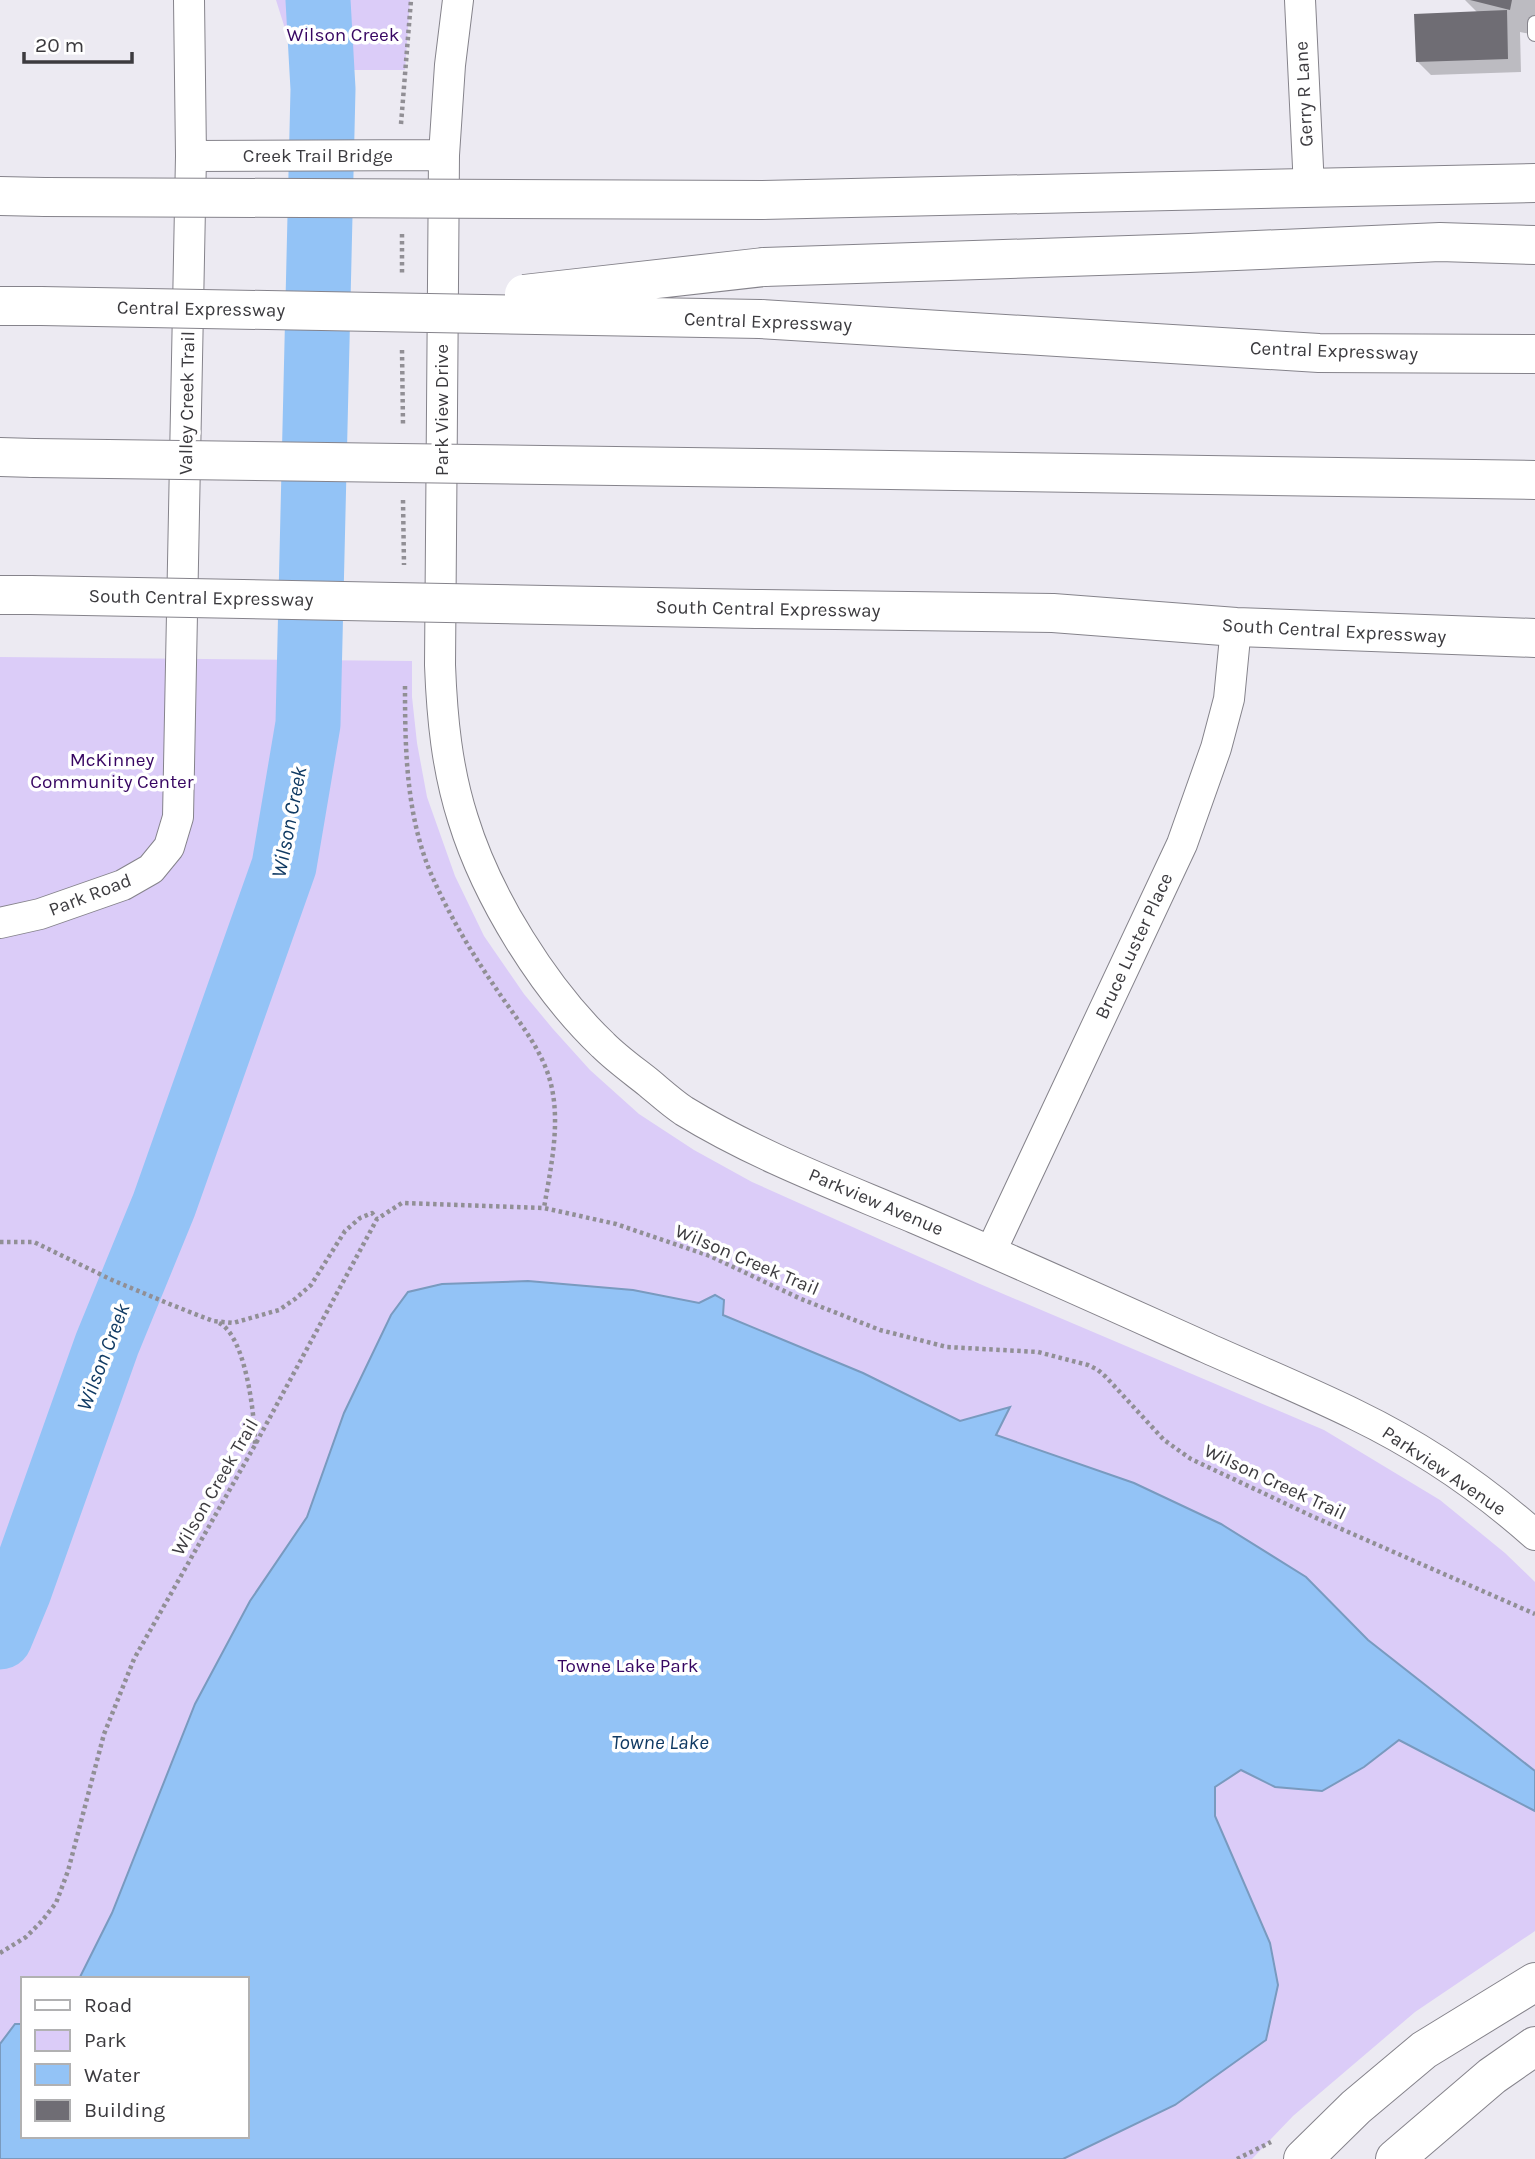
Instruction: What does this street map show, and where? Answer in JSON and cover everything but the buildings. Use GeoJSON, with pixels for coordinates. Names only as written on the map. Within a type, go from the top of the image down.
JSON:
{"type":"FeatureCollection","features":[{"type":"Feature","properties":{"kind":"main road"},"geometry":{"type":"LineString","coordinates":[[0,196],[762,200],[1535,183]]}},
{"type":"Feature","properties":{"kind":"main road"},"geometry":{"type":"LineString","coordinates":[[376,311],[764,267],[1440,242],[1535,245]]}},
{"type":"Feature","properties":{"kind":"main road","name":"Central Expressway"},"geometry":{"type":"LineString","coordinates":[[0,306],[760,319],[1319,353],[1535,354]]}},
{"type":"Feature","properties":{"kind":"main road"},"geometry":{"type":"LineString","coordinates":[[17,458],[1535,480]]}},
{"type":"Feature","properties":{"kind":"main road","name":"South Central Expressway"},"geometry":{"type":"LineString","coordinates":[[15,595],[1053,613],[1236,627],[1535,638]]}},
{"type":"Feature","properties":{"kind":"main road"},"geometry":{"type":"LineString","coordinates":[[1303,2159],[1416,2043],[1535,1961]]}},
{"type":"Feature","properties":{"kind":"main road"},"geometry":{"type":"LineString","coordinates":[[1356,2107],[1424,2050],[1535,1982]]}},
{"type":"Feature","properties":{"kind":"main road"},"geometry":{"type":"LineString","coordinates":[[1395,2159],[1492,2076],[1535,2046]]}},
{"type":"Feature","properties":{"kind":"street","name":"Valley Creek Trail"},"geometry":{"type":"LineString","coordinates":[[182,638],[191,156],[189,0]]}},
{"type":"Feature","properties":{"kind":"street","name":"Park View Drive"},"geometry":{"type":"LineString","coordinates":[[439,665],[444,155],[450,65],[458,0]]}},
{"type":"Feature","properties":{"kind":"street","name":"Gerry R Lane"},"geometry":{"type":"LineString","coordinates":[[1300,0],[1309,188]]}},
{"type":"Feature","properties":{"kind":"street","name":"Creek Trail Bridge"},"geometry":{"type":"LineString","coordinates":[[191,156],[444,155]]}},
{"type":"Feature","properties":{"kind":"street","name":"Bruce Luster Place"},"geometry":{"type":"LineString","coordinates":[[991,1251],[1182,845],[1212,760],[1229,699],[1236,627]]}},
{"type":"Feature","properties":{"kind":"street","name":"Park Road"},"geometry":{"type":"LineString","coordinates":[[0,923],[40,914],[123,886],[151,869],[169,847],[178,817],[182,638]]}},
{"type":"Feature","properties":{"kind":"street","name":"Parkview Avenue"},"geometry":{"type":"LineString","coordinates":[[439,665],[442,723],[450,771],[463,820],[502,910],[567,1005],[603,1045],[680,1108],[760,1152],[991,1251],[1356,1415],[1424,1452],[1476,1488],[1535,1535]]}},
{"type":"Feature","properties":{"kind":"lane"},"geometry":{"type":"LineString","coordinates":[[1535,23],[1535,34]]}},
{"type":"Feature","properties":{"kind":"path"},"geometry":{"type":"LineString","coordinates":[[401,121],[411,0]]}},
{"type":"Feature","properties":{"kind":"path"},"geometry":{"type":"LineString","coordinates":[[484,971],[538,1053],[549,1076],[555,1125],[544,1208]]}},
{"type":"Feature","properties":{"kind":"path","name":"Wilson Creek Trail"},"geometry":{"type":"LineString","coordinates":[[0,1953],[26,1937],[56,1903],[68,1871],[104,1734],[134,1659],[255,1445],[377,1219],[402,1203],[544,1208],[616,1224],[710,1256],[801,1299],[880,1330],[947,1347],[1038,1352],[1088,1365],[1106,1377],[1164,1440],[1191,1459],[1314,1517],[1535,1614]]}},
{"type":"Feature","properties":{"kind":"path"},"geometry":{"type":"LineString","coordinates":[[214,1321],[233,1323],[279,1310],[311,1284],[345,1231],[360,1218],[372,1213],[377,1219]]}},
{"type":"Feature","properties":{"kind":"path"},"geometry":{"type":"LineString","coordinates":[[0,1242],[34,1242],[112,1280],[224,1325],[234,1338],[252,1399],[255,1445]]}},
{"type":"Feature","properties":{"kind":"green space","name":"Wilson Creek"},"geometry":{"type":"Polygon","coordinates":[[[276,0],[410,0],[405,70],[298,70],[276,0]]]}},
{"type":"Feature","properties":{"kind":"green space","name":"Towne Lake Park"},"geometry":{"type":"Polygon","coordinates":[[[0,657],[412,661],[412,697],[417,743],[427,797],[455,876],[484,936],[524,994],[553,1029],[590,1070],[639,1114],[694,1150],[752,1182],[980,1284],[1324,1430],[1440,1500],[1505,1553],[1535,1582],[1535,1931],[1415,2012],[1293,2116],[1252,2159],[0,2159],[0,657]]]}},
{"type":"Feature","properties":{"kind":"water","name":"Towne Lake"},"geometry":{"type":"Polygon","coordinates":[[[528,1281],[633,1290],[699,1303],[715,1295],[724,1300],[723,1315],[863,1373],[960,1421],[1010,1407],[996,1435],[1134,1483],[1221,1524],[1306,1577],[1368,1640],[1535,1771],[1535,1811],[1399,1740],[1364,1767],[1322,1791],[1275,1787],[1241,1770],[1215,1787],[1215,1816],[1270,1943],[1278,1985],[1266,2040],[1175,2105],[1063,2159],[0,2159],[0,2044],[15,2024],[21,2024],[21,2138],[248,2138],[248,1977],[80,1977],[112,1913],[195,1704],[250,1601],[307,1517],[344,1413],[391,1315],[408,1292],[442,1284],[528,1281]]]}},
{"type":"Feature","properties":{"kind":"waterway","name":"Wilson Creek"},"geometry":{"type":"LineString","coordinates":[[0,1637],[107,1344],[164,1205],[284,866],[308,724],[323,89],[318,0]]}},
{"type":"Feature","properties":{"kind":"park label","name":"McKinney Community Center"},"geometry":{"type":"Point","coordinates":[112,771]}}]}
